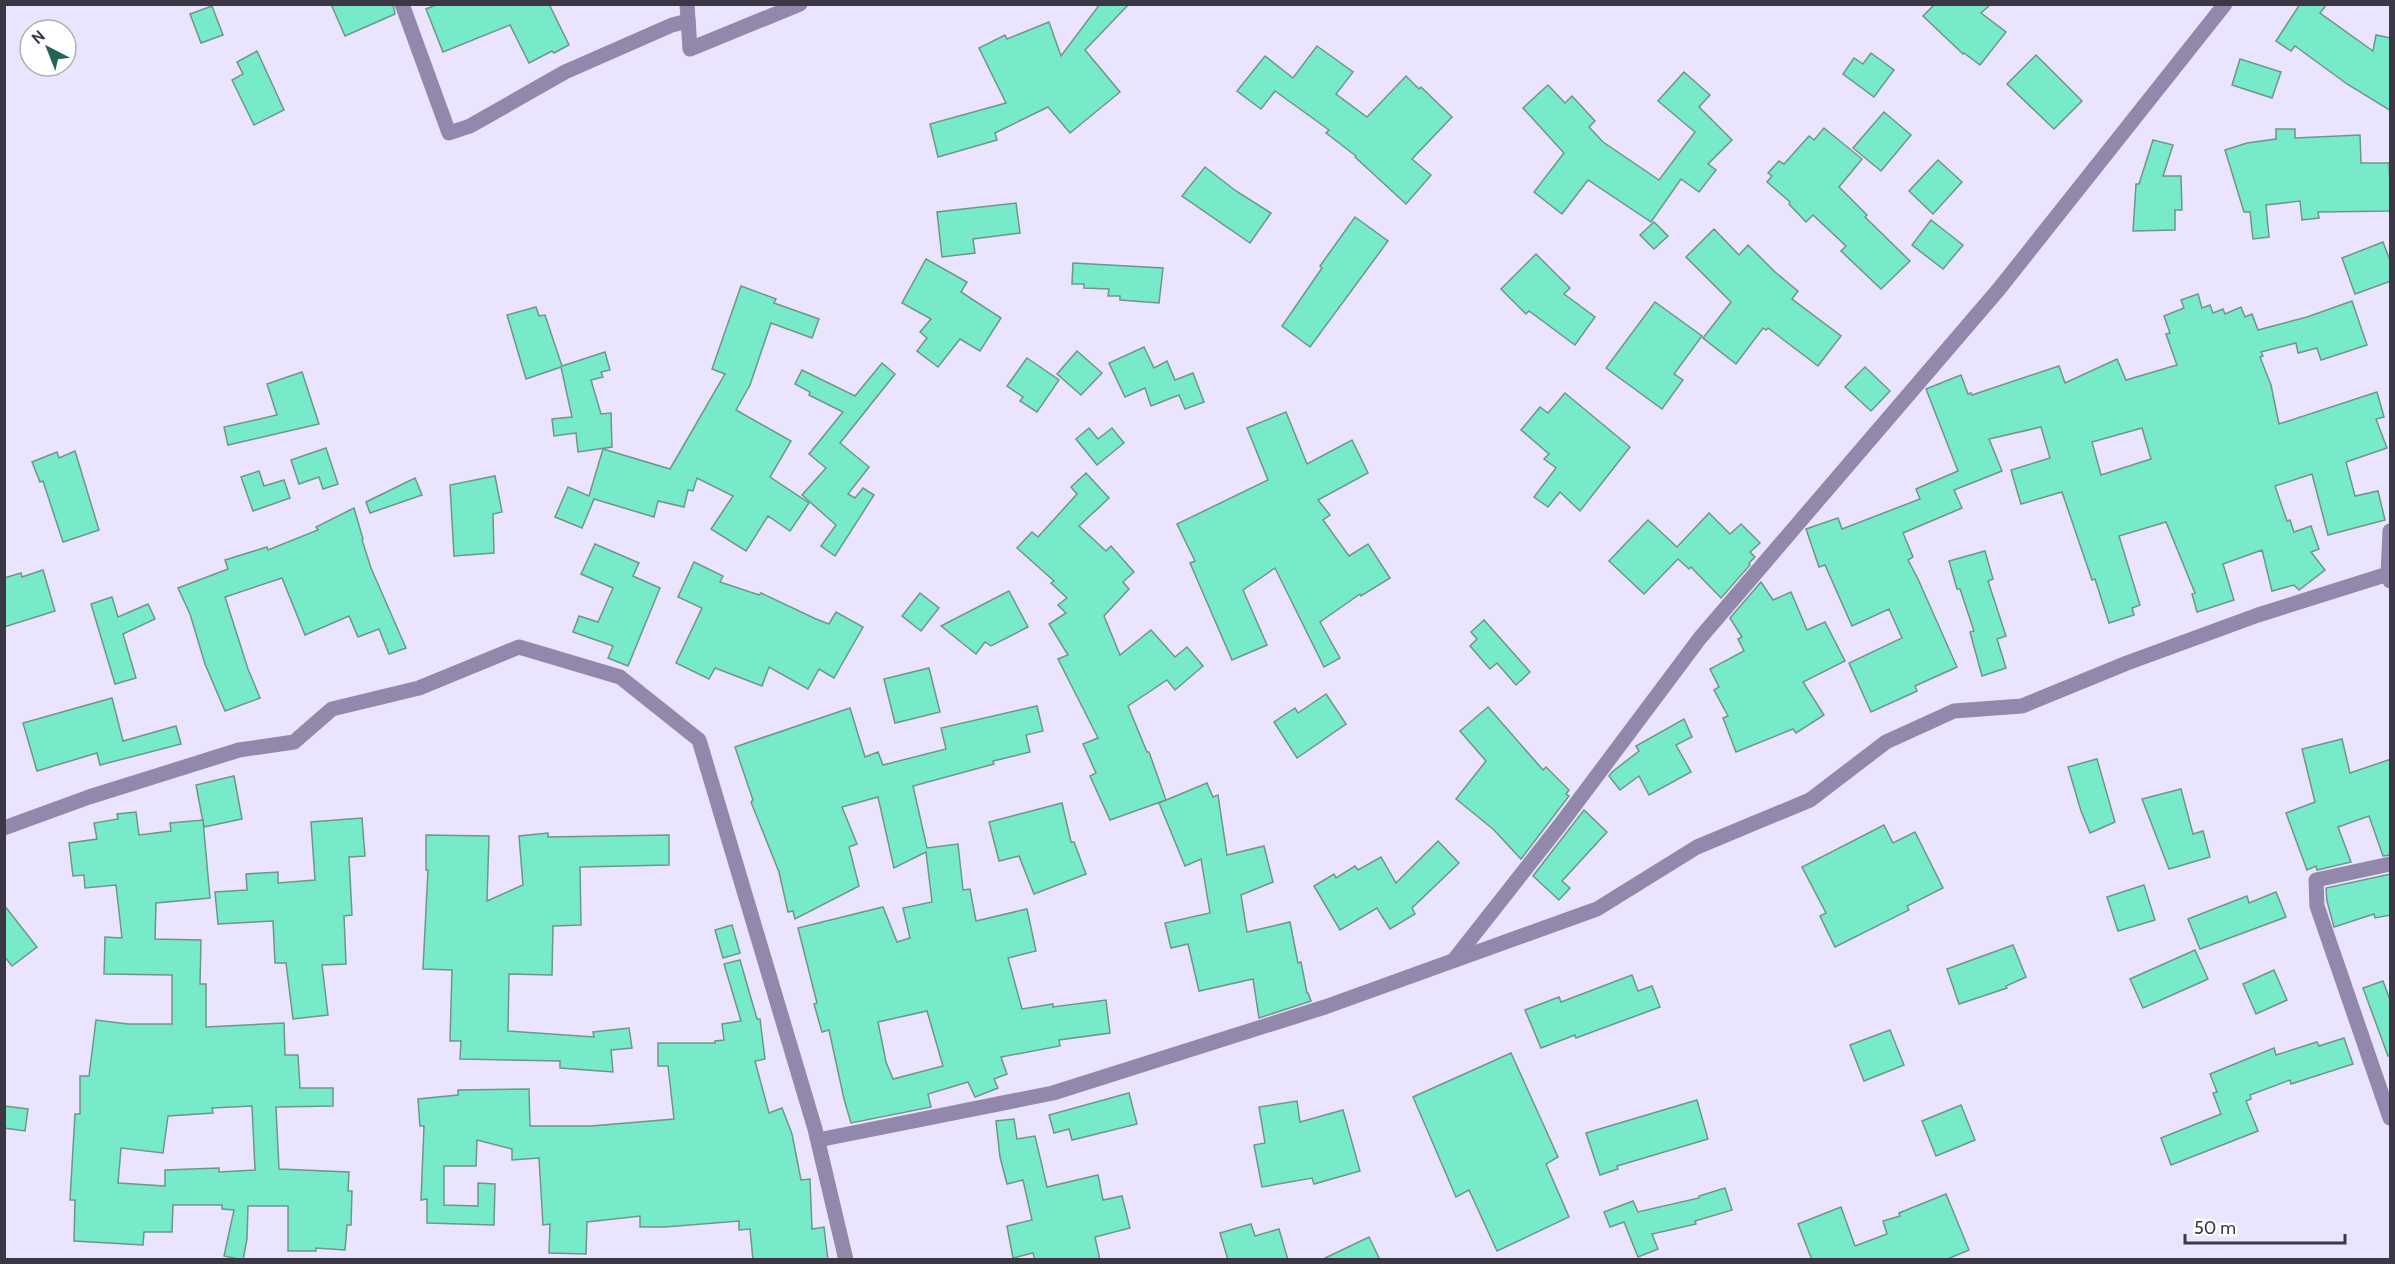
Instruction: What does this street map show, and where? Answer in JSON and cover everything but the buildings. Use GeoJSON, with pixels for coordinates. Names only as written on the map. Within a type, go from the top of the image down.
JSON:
{"type":"FeatureCollection","features":[{"type":"Feature","properties":{"kind":"street"},"geometry":{"type":"LineString","coordinates":[[402,4],[449,134],[471,126],[565,72],[672,25],[688,21]]}},
{"type":"Feature","properties":{"kind":"street"},"geometry":{"type":"LineString","coordinates":[[687,4],[690,49],[800,4]]}},
{"type":"Feature","properties":{"kind":"street"},"geometry":{"type":"LineString","coordinates":[[1454,960],[1560,825],[1700,638],[1999,289],[2225,4]]}},
{"type":"Feature","properties":{"kind":"street"},"geometry":{"type":"LineString","coordinates":[[818,1140],[1053,1093],[1325,1007],[1597,909],[1697,847],[1810,800],[1886,742],[1954,711],[2022,706],[2127,663],[2258,615],[2389,578],[2391,531]]}},
{"type":"Feature","properties":{"kind":"street"},"geometry":{"type":"LineString","coordinates":[[4,828],[89,797],[239,750],[294,742],[332,709],[419,688],[519,647],[620,677],[699,740],[818,1140],[846,1260]]}},
{"type":"Feature","properties":{"kind":"street"},"geometry":{"type":"LineString","coordinates":[[2391,864],[2316,880],[2317,906],[2391,1118]]}}]}
